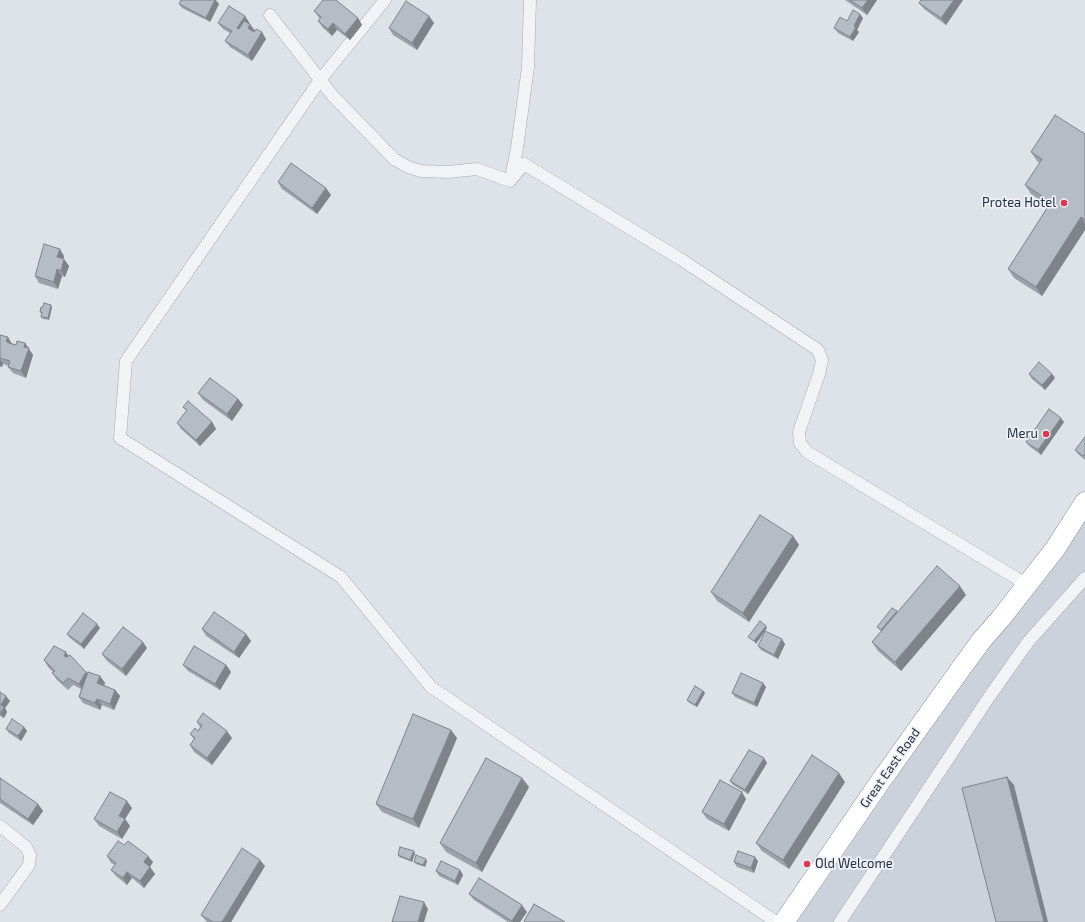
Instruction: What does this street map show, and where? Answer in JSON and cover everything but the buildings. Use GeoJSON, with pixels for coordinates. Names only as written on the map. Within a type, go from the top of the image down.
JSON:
{"type":"FeatureCollection","features":[{"type":"Feature","properties":{"kind":"highway","name":"Great East Road"},"geometry":{"type":"LineString","coordinates":[[784,922],[880,782],[981,641],[1055,549],[1085,502]]}},
{"type":"Feature","properties":{"kind":"highway","name":"Great East Road"},"geometry":{"type":"LineString","coordinates":[[801,922],[979,656],[1001,618]]}},
{"type":"Feature","properties":{"kind":"street"},"geometry":{"type":"LineString","coordinates":[[385,0],[320,80],[126,361],[120,438],[341,577],[431,686],[776,922]]}},
{"type":"Feature","properties":{"kind":"street"},"geometry":{"type":"LineString","coordinates":[[510,181],[517,148],[528,66],[530,0]]}},
{"type":"Feature","properties":{"kind":"street"},"geometry":{"type":"LineString","coordinates":[[270,15],[332,95],[394,159],[408,167],[421,171],[448,172],[477,169],[510,181]]}},
{"type":"Feature","properties":{"kind":"street"},"geometry":{"type":"LineString","coordinates":[[510,181],[524,164],[682,260],[818,350],[822,360],[819,374],[799,432],[800,443],[807,452],[1026,584]]}},
{"type":"Feature","properties":{"kind":"street"},"geometry":{"type":"LineString","coordinates":[[840,922],[989,697],[1028,642],[1085,578]]}},
{"type":"Feature","properties":{"kind":"street"},"geometry":{"type":"LineString","coordinates":[[0,826],[26,847],[30,855],[29,865],[0,905]]}},
{"type":"Feature","properties":{"kind":"shaded area"},"geometry":{"type":"Polygon","coordinates":[[[1085,503],[1085,922],[797,922],[1085,503]]]}},
{"type":"Feature","properties":{"kind":"place","name":"Protea Hotel"},"geometry":{"type":"Point","coordinates":[1064,203]}},
{"type":"Feature","properties":{"kind":"place","name":"Meru"},"geometry":{"type":"Point","coordinates":[1046,434]}},
{"type":"Feature","properties":{"kind":"place","name":"Old Welcome"},"geometry":{"type":"Point","coordinates":[807,864]}}]}
